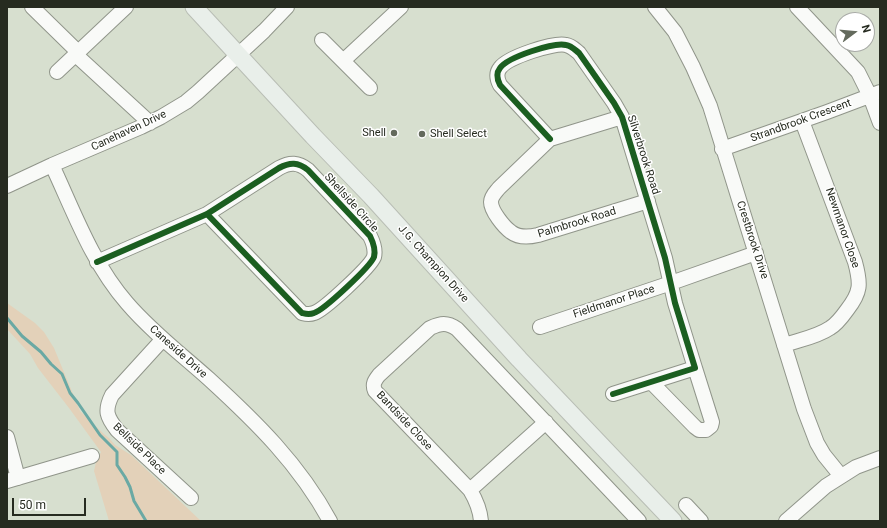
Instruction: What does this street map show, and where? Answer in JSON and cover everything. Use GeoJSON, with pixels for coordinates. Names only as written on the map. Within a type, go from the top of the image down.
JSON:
{"type":"FeatureCollection","features":[{"type":"Feature","properties":{"kind":"main road","name":"J.G. Champion Drive"},"geometry":{"type":"LineString","coordinates":[[194,7],[308,131],[371,196],[519,359],[673,521]]}},
{"type":"Feature","properties":{"kind":"street"},"geometry":{"type":"LineString","coordinates":[[32,7],[77,53],[150,123]]}},
{"type":"Feature","properties":{"kind":"street"},"geometry":{"type":"LineString","coordinates":[[57,72],[126,7]]}},
{"type":"Feature","properties":{"kind":"street","name":"Canehaven Drive"},"geometry":{"type":"LineString","coordinates":[[7,186],[150,123],[186,102],[239,55],[288,7]]}},
{"type":"Feature","properties":{"kind":"street"},"geometry":{"type":"LineString","coordinates":[[343,62],[401,7]]}},
{"type":"Feature","properties":{"kind":"street","name":"Crestbrook Drive"},"geometry":{"type":"LineString","coordinates":[[655,7],[675,32],[694,67],[710,106],[722,149],[804,409],[817,443],[824,455],[841,476]]}},
{"type":"Feature","properties":{"kind":"street"},"geometry":{"type":"LineString","coordinates":[[797,7],[858,72],[875,94],[880,123]]}},
{"type":"Feature","properties":{"kind":"street"},"geometry":{"type":"LineString","coordinates":[[322,40],[370,88]]}},
{"type":"Feature","properties":{"kind":"street","name":"Silverbrook Road"},"geometry":{"type":"LineString","coordinates":[[622,117],[550,139],[505,91],[497,80],[497,72],[507,62],[548,47],[557,45],[572,47],[579,53],[622,117],[665,258],[681,326],[712,426],[706,430],[699,430],[651,382]]}},
{"type":"Feature","properties":{"kind":"street","name":"Strandbrook Crescent"},"geometry":{"type":"LineString","coordinates":[[722,149],[875,94]]}},
{"type":"Feature","properties":{"kind":"street","name":"Newmanor Close"},"geometry":{"type":"LineString","coordinates":[[784,345],[830,329],[855,300],[859,287],[858,273],[855,262],[802,121]]}},
{"type":"Feature","properties":{"kind":"street","name":"Palmbrook Road"},"geometry":{"type":"LineString","coordinates":[[550,139],[499,188],[493,196],[491,201],[495,215],[511,232],[519,236],[532,236],[648,201]]}},
{"type":"Feature","properties":{"kind":"street","name":"Shellside Circle"},"geometry":{"type":"LineString","coordinates":[[97,262],[207,214],[287,163],[295,163],[308,170],[370,236],[375,246],[374,256],[367,267],[325,306],[313,314],[302,313],[207,214]]}},
{"type":"Feature","properties":{"kind":"street","name":"Caneside Drive"},"geometry":{"type":"LineString","coordinates":[[52,165],[97,262],[112,286],[127,304],[262,430],[292,462],[319,500],[330,521]]}},
{"type":"Feature","properties":{"kind":"street","name":"Fieldmanor Place"},"geometry":{"type":"LineString","coordinates":[[540,327],[756,253]]}},
{"type":"Feature","properties":{"kind":"street","name":"Bandside Close"},"geometry":{"type":"LineString","coordinates":[[481,521],[479,508],[470,490],[375,391],[373,386],[379,375],[430,328],[438,324],[450,324],[457,329],[639,521]]}},
{"type":"Feature","properties":{"kind":"street","name":"Bellside Place"},"geometry":{"type":"LineString","coordinates":[[163,339],[112,395],[108,403],[107,410],[109,419],[117,430],[191,498]]}},
{"type":"Feature","properties":{"kind":"street"},"geometry":{"type":"LineString","coordinates":[[613,394],[695,368]]}},
{"type":"Feature","properties":{"kind":"street"},"geometry":{"type":"LineString","coordinates":[[470,490],[546,422]]}},
{"type":"Feature","properties":{"kind":"street"},"geometry":{"type":"LineString","coordinates":[[7,437],[12,480],[92,456]]}},
{"type":"Feature","properties":{"kind":"street"},"geometry":{"type":"LineString","coordinates":[[786,521],[826,486],[856,467],[880,458]]}},
{"type":"Feature","properties":{"kind":"street"},"geometry":{"type":"LineString","coordinates":[[686,505],[701,521]]}},
{"type":"Feature","properties":{"kind":"shaded area"},"geometry":{"type":"Polygon","coordinates":[[[7,303],[35,323],[44,332],[54,348],[80,411],[115,445],[131,455],[201,521],[109,521],[94,471],[96,462],[101,452],[38,368],[30,354],[7,329],[7,303]]]}},
{"type":"Feature","properties":{"kind":"waterway"},"geometry":{"type":"LineString","coordinates":[[7,318],[22,336],[41,352],[62,374],[70,393],[100,435],[117,452],[117,465],[125,477],[134,501],[146,521]]}},
{"type":"Feature","properties":{"kind":"cycle path"},"geometry":{"type":"LineString","coordinates":[[550,139],[500,85],[497,74],[500,68],[505,64],[521,55],[542,48],[566,45],[572,47],[579,53],[622,117],[665,258],[675,303],[695,368],[613,394]]}},
{"type":"Feature","properties":{"kind":"cycle path"},"geometry":{"type":"LineString","coordinates":[[97,262],[207,214],[279,168],[290,164],[301,165],[308,170],[370,236],[375,254],[371,262],[364,270],[336,297],[312,314],[302,313],[207,214]]}},
{"type":"Feature","properties":{"kind":"place","name":"Shell"},"geometry":{"type":"Point","coordinates":[394,133]}},
{"type":"Feature","properties":{"kind":"place","name":"Shell Select"},"geometry":{"type":"Point","coordinates":[422,134]}}]}
